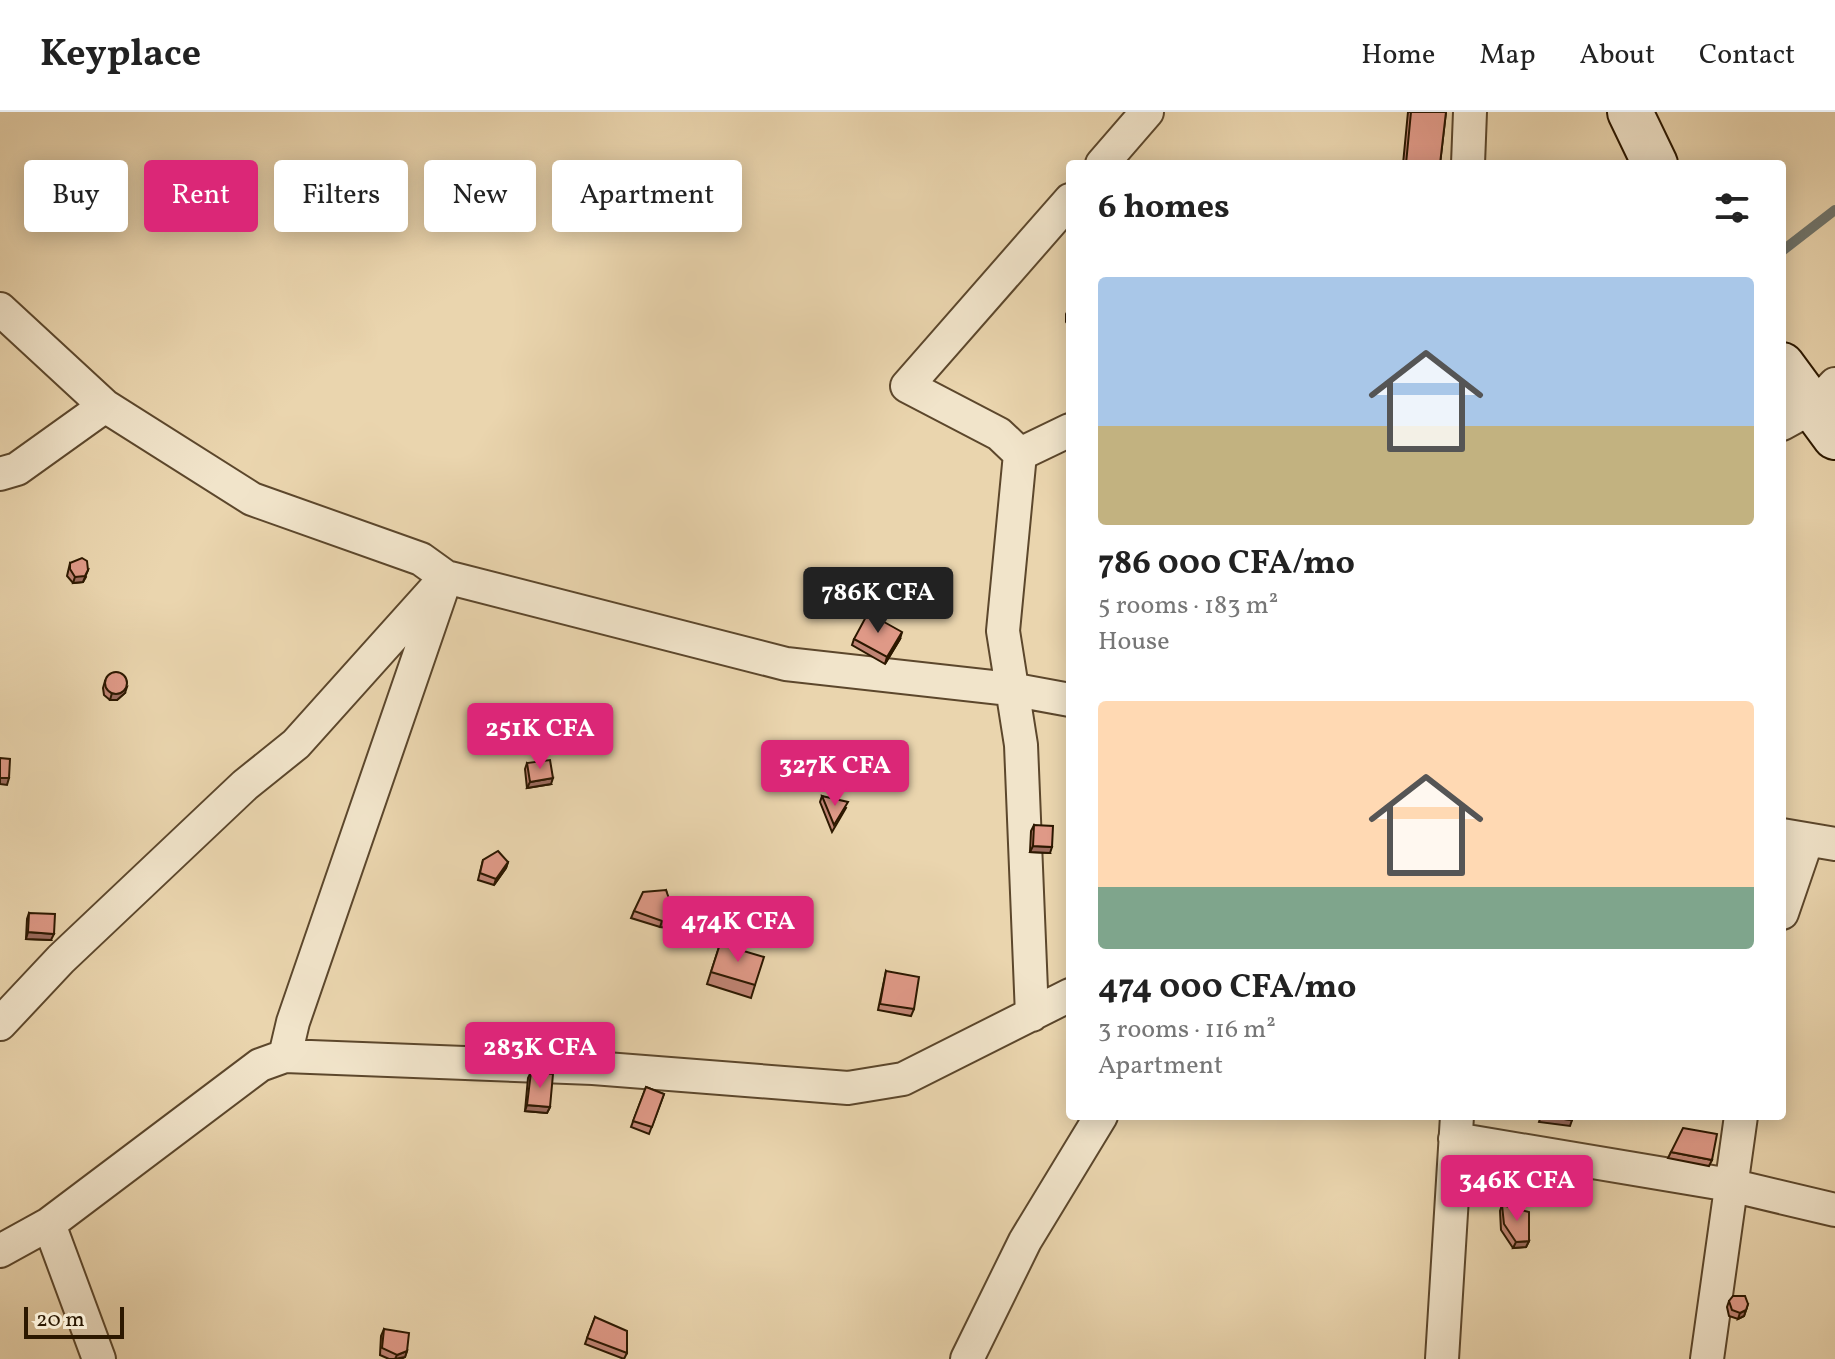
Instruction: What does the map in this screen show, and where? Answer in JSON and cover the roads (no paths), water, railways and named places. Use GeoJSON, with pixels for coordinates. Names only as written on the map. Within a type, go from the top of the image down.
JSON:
{"type":"FeatureCollection","features":[{"type":"Feature","properties":{"kind":"main road"},"geometry":{"type":"LineString","coordinates":[[1630,112],[1653,160]]}},
{"type":"Feature","properties":{"kind":"main road"},"geometry":{"type":"LineString","coordinates":[[1786,371],[1816,413]]}},
{"type":"Feature","properties":{"kind":"street"},"geometry":{"type":"LineString","coordinates":[[1105,160],[1147,112]]}},
{"type":"Feature","properties":{"kind":"street"},"geometry":{"type":"LineString","coordinates":[[1468,160],[1470,112]]}},
{"type":"Feature","properties":{"kind":"street"},"geometry":{"type":"LineString","coordinates":[[1020,454],[999,434],[907,386],[1066,205]]}},
{"type":"Feature","properties":{"kind":"street"},"geometry":{"type":"LineString","coordinates":[[0,309],[105,406],[252,499],[421,559],[446,577],[786,664],[1010,689],[1066,699]]}},
{"type":"Feature","properties":{"kind":"street"},"geometry":{"type":"LineString","coordinates":[[0,474],[17,469],[105,406]]}},
{"type":"Feature","properties":{"kind":"street"},"geometry":{"type":"LineString","coordinates":[[1020,454],[1066,432]]}},
{"type":"Feature","properties":{"kind":"street"},"geometry":{"type":"LineString","coordinates":[[1020,454],[1003,631],[1021,745],[1032,1015]]}},
{"type":"Feature","properties":{"kind":"street"},"geometry":{"type":"LineString","coordinates":[[0,1024],[72,948],[245,785],[296,744],[446,577]]}},
{"type":"Feature","properties":{"kind":"street"},"geometry":{"type":"LineString","coordinates":[[285,1056],[293,1022],[446,577]]}},
{"type":"Feature","properties":{"kind":"street"},"geometry":{"type":"LineString","coordinates":[[1786,902],[1808,840]]}},
{"type":"Feature","properties":{"kind":"street"},"geometry":{"type":"LineString","coordinates":[[0,1251],[49,1224],[260,1065],[285,1056],[593,1068],[848,1088],[903,1079],[1066,997]]}},
{"type":"Feature","properties":{"kind":"street"},"geometry":{"type":"LineString","coordinates":[[967,1359],[1025,1241],[1099,1120]]}},
{"type":"Feature","properties":{"kind":"street"},"geometry":{"type":"LineString","coordinates":[[1707,1359],[1740,1120]]}},
{"type":"Feature","properties":{"kind":"street"},"geometry":{"type":"LineString","coordinates":[[1442,1359],[1456,1128],[1835,1210]]}},
{"type":"Feature","properties":{"kind":"street"},"geometry":{"type":"LineString","coordinates":[[49,1224],[99,1359]]}},
{"type":"Feature","properties":{"kind":"waterway"},"geometry":{"type":"LineString","coordinates":[[1786,248],[1835,210]]}}]}
